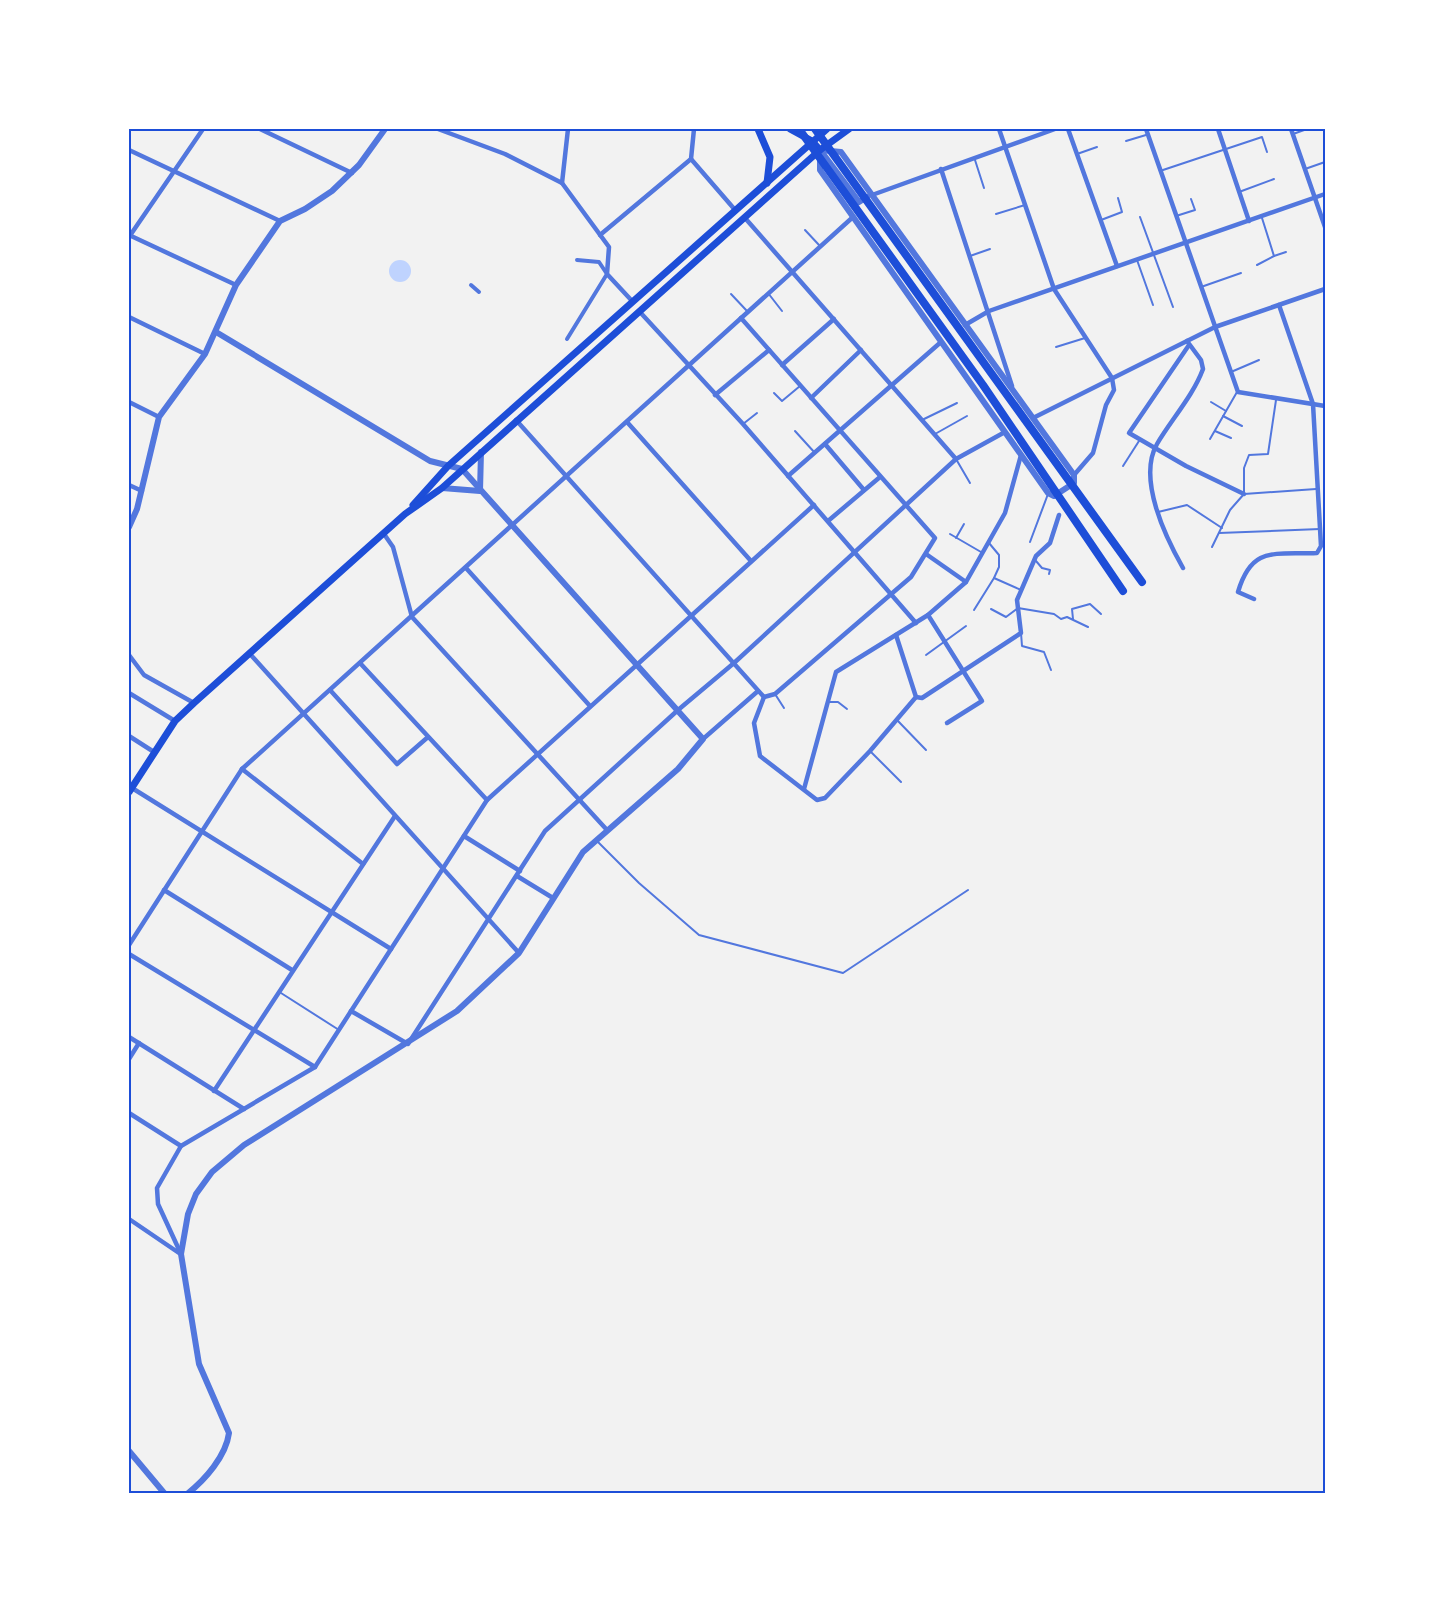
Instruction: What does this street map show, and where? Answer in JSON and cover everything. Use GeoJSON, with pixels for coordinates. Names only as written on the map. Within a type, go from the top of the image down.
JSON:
{"type":"FeatureCollection","features":[{"type":"Feature","properties":{"kind":"highway"},"geometry":{"type":"LineString","coordinates":[[799,129],[978,378],[1123,591]]}},
{"type":"Feature","properties":{"kind":"highway"},"geometry":{"type":"LineString","coordinates":[[815,129],[1142,582]]}},
{"type":"Feature","properties":{"kind":"main road"},"geometry":{"type":"LineString","coordinates":[[758,129],[770,157],[767,184]]}},
{"type":"Feature","properties":{"kind":"main road"},"geometry":{"type":"LineString","coordinates":[[790,129],[812,141],[820,150]]}},
{"type":"Feature","properties":{"kind":"main road"},"geometry":{"type":"LineString","coordinates":[[131,785],[175,721],[194,703],[384,534],[448,466],[827,129]]}},
{"type":"Feature","properties":{"kind":"main road"},"geometry":{"type":"LineString","coordinates":[[405,514],[442,488],[820,150],[849,129]]}},
{"type":"Feature","properties":{"kind":"street"},"geometry":{"type":"LineString","coordinates":[[203,129],[129,236],[236,285]]}},
{"type":"Feature","properties":{"kind":"street"},"geometry":{"type":"LineString","coordinates":[[261,129],[352,173]]}},
{"type":"Feature","properties":{"kind":"street"},"geometry":{"type":"LineString","coordinates":[[129,527],[142,490],[159,417],[206,354],[236,285],[280,221],[305,209],[332,191],[352,173],[385,129]]}},
{"type":"Feature","properties":{"kind":"street"},"geometry":{"type":"LineString","coordinates":[[438,129],[505,153],[562,183],[609,247],[607,274],[567,339]]}},
{"type":"Feature","properties":{"kind":"street"},"geometry":{"type":"LineString","coordinates":[[562,183],[568,129]]}},
{"type":"Feature","properties":{"kind":"street"},"geometry":{"type":"LineString","coordinates":[[600,235],[691,159],[694,129]]}},
{"type":"Feature","properties":{"kind":"street"},"geometry":{"type":"LineString","coordinates":[[999,129],[1054,289],[1112,378],[1114,390],[1106,405],[1093,453],[1074,475]]}},
{"type":"Feature","properties":{"kind":"street"},"geometry":{"type":"LineString","coordinates":[[820,150],[859,202],[941,169],[1055,129]]}},
{"type":"Feature","properties":{"kind":"street"},"geometry":{"type":"LineString","coordinates":[[1068,129],[1117,267]]}},
{"type":"Feature","properties":{"kind":"street"},"geometry":{"type":"LineString","coordinates":[[1218,129],[1250,221]]}},
{"type":"Feature","properties":{"kind":"street"},"geometry":{"type":"LineString","coordinates":[[1146,131],[1238,392],[1325,406]]}},
{"type":"Feature","properties":{"kind":"street"},"geometry":{"type":"LineString","coordinates":[[1292,131],[1325,227]]}},
{"type":"Feature","properties":{"kind":"street"},"geometry":{"type":"LineString","coordinates":[[129,150],[280,221]]}},
{"type":"Feature","properties":{"kind":"street"},"geometry":{"type":"LineString","coordinates":[[820,150],[841,152],[1074,475],[1074,483],[1054,496],[1048,493],[819,171],[820,150]]}},
{"type":"Feature","properties":{"kind":"street"},"geometry":{"type":"LineString","coordinates":[[691,159],[736,211]]}},
{"type":"Feature","properties":{"kind":"street"},"geometry":{"type":"LineString","coordinates":[[941,169],[989,311],[1013,392]]}},
{"type":"Feature","properties":{"kind":"street"},"geometry":{"type":"LineString","coordinates":[[965,325],[989,311],[1325,195]]}},
{"type":"Feature","properties":{"kind":"street"},"geometry":{"type":"LineString","coordinates":[[129,945],[242,769],[853,217]]}},
{"type":"Feature","properties":{"kind":"street"},"geometry":{"type":"LineString","coordinates":[[745,218],[956,459]]}},
{"type":"Feature","properties":{"kind":"street"},"geometry":{"type":"LineString","coordinates":[[577,260],[599,262],[633,302]]}},
{"type":"Feature","properties":{"kind":"street"},"geometry":{"type":"LineString","coordinates":[[471,285],[479,292]]}},
{"type":"Feature","properties":{"kind":"street"},"geometry":{"type":"LineString","coordinates":[[1032,418],[1188,343],[1215,327],[1325,289]]}},
{"type":"Feature","properties":{"kind":"street"},"geometry":{"type":"LineString","coordinates":[[1254,599],[1238,592],[1244,571],[1252,561],[1267,555],[1317,553],[1321,546],[1313,404],[1279,305]]}},
{"type":"Feature","properties":{"kind":"street"},"geometry":{"type":"LineString","coordinates":[[639,311],[814,505],[916,623]]}},
{"type":"Feature","properties":{"kind":"street"},"geometry":{"type":"LineString","coordinates":[[129,317],[206,354]]}},
{"type":"Feature","properties":{"kind":"street"},"geometry":{"type":"LineString","coordinates":[[741,318],[879,477],[936,538],[911,577],[776,694],[764,698],[754,723],[760,756],[817,800],[825,798],[870,751],[916,697]]}},
{"type":"Feature","properties":{"kind":"street"},"geometry":{"type":"LineString","coordinates":[[782,365],[834,319]]}},
{"type":"Feature","properties":{"kind":"street"},"geometry":{"type":"LineString","coordinates":[[216,332],[430,461],[462,469],[703,739]]}},
{"type":"Feature","properties":{"kind":"street"},"geometry":{"type":"LineString","coordinates":[[788,476],[941,342]]}},
{"type":"Feature","properties":{"kind":"street"},"geometry":{"type":"LineString","coordinates":[[1188,343],[1129,433],[1244,494]]}},
{"type":"Feature","properties":{"kind":"street"},"geometry":{"type":"LineString","coordinates":[[1183,568],[1164,534],[1158,512],[1152,470],[1155,447],[1203,369],[1201,360],[1188,343]]}},
{"type":"Feature","properties":{"kind":"street"},"geometry":{"type":"LineString","coordinates":[[714,395],[769,350]]}},
{"type":"Feature","properties":{"kind":"street"},"geometry":{"type":"LineString","coordinates":[[811,398],[861,350]]}},
{"type":"Feature","properties":{"kind":"street"},"geometry":{"type":"LineString","coordinates":[[129,402],[159,417]]}},
{"type":"Feature","properties":{"kind":"street"},"geometry":{"type":"LineString","coordinates":[[516,420],[764,698]]}},
{"type":"Feature","properties":{"kind":"street"},"geometry":{"type":"LineString","coordinates":[[627,422],[752,561]]}},
{"type":"Feature","properties":{"kind":"street"},"geometry":{"type":"LineString","coordinates":[[408,1044],[545,831],[856,553],[956,459],[1005,432]]}},
{"type":"Feature","properties":{"kind":"street"},"geometry":{"type":"LineString","coordinates":[[825,444],[864,490]]}},
{"type":"Feature","properties":{"kind":"street"},"geometry":{"type":"LineString","coordinates":[[480,491],[481,452]]}},
{"type":"Feature","properties":{"kind":"street"},"geometry":{"type":"LineString","coordinates":[[804,789],[836,672],[928,615],[966,582],[1005,513],[1022,455]]}},
{"type":"Feature","properties":{"kind":"street"},"geometry":{"type":"LineString","coordinates":[[828,521],[879,477]]}},
{"type":"Feature","properties":{"kind":"street"},"geometry":{"type":"LineString","coordinates":[[129,485],[142,490]]}},
{"type":"Feature","properties":{"kind":"street"},"geometry":{"type":"LineString","coordinates":[[442,488],[480,491]]}},
{"type":"Feature","properties":{"kind":"street"},"geometry":{"type":"LineString","coordinates":[[187,1494],[215,1464],[227,1445],[229,1433],[199,1364],[181,1254],[158,1204],[158,1188],[181,1146],[315,1067],[487,801],[814,505]]}},
{"type":"Feature","properties":{"kind":"street"},"geometry":{"type":"LineString","coordinates":[[916,697],[922,698],[1021,633],[1018,608],[1021,590],[1036,561],[1036,555],[1050,543],[1059,515]]}},
{"type":"Feature","properties":{"kind":"street"},"geometry":{"type":"LineString","coordinates":[[384,534],[393,547],[412,616],[607,830]]}},
{"type":"Feature","properties":{"kind":"street"},"geometry":{"type":"LineString","coordinates":[[926,554],[966,582]]}},
{"type":"Feature","properties":{"kind":"street"},"geometry":{"type":"LineString","coordinates":[[466,568],[590,706]]}},
{"type":"Feature","properties":{"kind":"street"},"geometry":{"type":"LineString","coordinates":[[928,615],[982,701],[947,723]]}},
{"type":"Feature","properties":{"kind":"street"},"geometry":{"type":"LineString","coordinates":[[896,635],[916,697]]}},
{"type":"Feature","properties":{"kind":"street"},"geometry":{"type":"LineString","coordinates":[[250,654],[519,953]]}},
{"type":"Feature","properties":{"kind":"street"},"geometry":{"type":"LineString","coordinates":[[129,655],[144,675],[194,703]]}},
{"type":"Feature","properties":{"kind":"street"},"geometry":{"type":"LineString","coordinates":[[360,663],[487,801]]}},
{"type":"Feature","properties":{"kind":"street"},"geometry":{"type":"LineString","coordinates":[[330,690],[397,764],[428,737]]}},
{"type":"Feature","properties":{"kind":"street"},"geometry":{"type":"LineString","coordinates":[[181,1254],[188,1214],[196,1194],[206,1178],[229,1155],[457,1011],[519,953],[583,852],[678,769],[703,739],[758,691]]}},
{"type":"Feature","properties":{"kind":"street"},"geometry":{"type":"LineString","coordinates":[[129,693],[175,721]]}},
{"type":"Feature","properties":{"kind":"street"},"geometry":{"type":"LineString","coordinates":[[129,736],[154,752]]}},
{"type":"Feature","properties":{"kind":"street"},"geometry":{"type":"LineString","coordinates":[[242,769],[363,864]]}},
{"type":"Feature","properties":{"kind":"street"},"geometry":{"type":"LineString","coordinates":[[131,785],[391,949]]}},
{"type":"Feature","properties":{"kind":"street"},"geometry":{"type":"LineString","coordinates":[[214,1091],[395,816]]}},
{"type":"Feature","properties":{"kind":"street"},"geometry":{"type":"LineString","coordinates":[[464,836],[553,898]]}},
{"type":"Feature","properties":{"kind":"street"},"geometry":{"type":"LineString","coordinates":[[164,890],[292,970]]}},
{"type":"Feature","properties":{"kind":"street"},"geometry":{"type":"LineString","coordinates":[[129,954],[315,1067]]}},
{"type":"Feature","properties":{"kind":"street"},"geometry":{"type":"LineString","coordinates":[[351,1011],[408,1044]]}},
{"type":"Feature","properties":{"kind":"street"},"geometry":{"type":"LineString","coordinates":[[129,1037],[244,1109]]}},
{"type":"Feature","properties":{"kind":"street"},"geometry":{"type":"LineString","coordinates":[[129,1059],[139,1043]]}},
{"type":"Feature","properties":{"kind":"street"},"geometry":{"type":"LineString","coordinates":[[129,1113],[181,1146]]}},
{"type":"Feature","properties":{"kind":"street"},"geometry":{"type":"LineString","coordinates":[[129,1219],[181,1254]]}},
{"type":"Feature","properties":{"kind":"street"},"geometry":{"type":"LineString","coordinates":[[129,1451],[165,1494]]}},
{"type":"Feature","properties":{"kind":"lane"},"geometry":{"type":"LineString","coordinates":[[1292,131],[1307,129]]}},
{"type":"Feature","properties":{"kind":"lane"},"geometry":{"type":"LineString","coordinates":[[1126,141],[1146,131]]}},
{"type":"Feature","properties":{"kind":"lane"},"geometry":{"type":"LineString","coordinates":[[1161,171],[1262,137],[1267,152]]}},
{"type":"Feature","properties":{"kind":"lane"},"geometry":{"type":"LineString","coordinates":[[1077,154],[1097,147]]}},
{"type":"Feature","properties":{"kind":"lane"},"geometry":{"type":"LineString","coordinates":[[974,157],[984,188]]}},
{"type":"Feature","properties":{"kind":"lane"},"geometry":{"type":"LineString","coordinates":[[1305,169],[1325,162]]}},
{"type":"Feature","properties":{"kind":"lane"},"geometry":{"type":"LineString","coordinates":[[1239,192],[1274,179]]}},
{"type":"Feature","properties":{"kind":"lane"},"geometry":{"type":"LineString","coordinates":[[1101,220],[1122,212],[1118,198]]}},
{"type":"Feature","properties":{"kind":"lane"},"geometry":{"type":"LineString","coordinates":[[1176,216],[1195,210],[1191,199]]}},
{"type":"Feature","properties":{"kind":"lane"},"geometry":{"type":"LineString","coordinates":[[996,214],[1024,205]]}},
{"type":"Feature","properties":{"kind":"lane"},"geometry":{"type":"LineString","coordinates":[[1262,216],[1274,256]]}},
{"type":"Feature","properties":{"kind":"lane"},"geometry":{"type":"LineString","coordinates":[[1140,217],[1173,307]]}},
{"type":"Feature","properties":{"kind":"lane"},"geometry":{"type":"LineString","coordinates":[[805,230],[820,246]]}},
{"type":"Feature","properties":{"kind":"lane"},"geometry":{"type":"LineString","coordinates":[[970,256],[990,249]]}},
{"type":"Feature","properties":{"kind":"lane"},"geometry":{"type":"LineString","coordinates":[[1257,265],[1286,252]]}},
{"type":"Feature","properties":{"kind":"lane"},"geometry":{"type":"LineString","coordinates":[[1137,260],[1153,305]]}},
{"type":"Feature","properties":{"kind":"lane"},"geometry":{"type":"LineString","coordinates":[[1201,287],[1241,273]]}},
{"type":"Feature","properties":{"kind":"lane"},"geometry":{"type":"LineString","coordinates":[[768,293],[782,310]]}},
{"type":"Feature","properties":{"kind":"lane"},"geometry":{"type":"LineString","coordinates":[[731,294],[748,312]]}},
{"type":"Feature","properties":{"kind":"lane"},"geometry":{"type":"LineString","coordinates":[[1056,348],[1086,338]]}},
{"type":"Feature","properties":{"kind":"lane"},"geometry":{"type":"LineString","coordinates":[[1231,372],[1259,360]]}},
{"type":"Feature","properties":{"kind":"lane"},"geometry":{"type":"LineString","coordinates":[[774,393],[782,401],[800,386]]}},
{"type":"Feature","properties":{"kind":"lane"},"geometry":{"type":"LineString","coordinates":[[1210,439],[1238,392]]}},
{"type":"Feature","properties":{"kind":"lane"},"geometry":{"type":"LineString","coordinates":[[1212,547],[1230,510],[1244,494],[1244,468],[1249,455],[1268,454],[1276,398]]}},
{"type":"Feature","properties":{"kind":"lane"},"geometry":{"type":"LineString","coordinates":[[1210,402],[1226,411]]}},
{"type":"Feature","properties":{"kind":"lane"},"geometry":{"type":"LineString","coordinates":[[922,420],[957,403]]}},
{"type":"Feature","properties":{"kind":"lane"},"geometry":{"type":"LineString","coordinates":[[742,424],[757,413]]}},
{"type":"Feature","properties":{"kind":"lane"},"geometry":{"type":"LineString","coordinates":[[935,434],[967,416]]}},
{"type":"Feature","properties":{"kind":"lane"},"geometry":{"type":"LineString","coordinates":[[1223,416],[1242,426]]}},
{"type":"Feature","properties":{"kind":"lane"},"geometry":{"type":"LineString","coordinates":[[795,431],[815,453]]}},
{"type":"Feature","properties":{"kind":"lane"},"geometry":{"type":"LineString","coordinates":[[1215,431],[1231,438]]}},
{"type":"Feature","properties":{"kind":"lane"},"geometry":{"type":"LineString","coordinates":[[1123,466],[1140,440]]}},
{"type":"Feature","properties":{"kind":"lane"},"geometry":{"type":"LineString","coordinates":[[956,459],[970,483]]}},
{"type":"Feature","properties":{"kind":"lane"},"geometry":{"type":"LineString","coordinates":[[1244,494],[1317,489]]}},
{"type":"Feature","properties":{"kind":"lane"},"geometry":{"type":"LineString","coordinates":[[1030,542],[1048,493]]}},
{"type":"Feature","properties":{"kind":"lane"},"geometry":{"type":"LineString","coordinates":[[1158,512],[1187,505],[1221,528]]}},
{"type":"Feature","properties":{"kind":"lane"},"geometry":{"type":"LineString","coordinates":[[956,538],[964,524]]}},
{"type":"Feature","properties":{"kind":"lane"},"geometry":{"type":"LineString","coordinates":[[1219,533],[1320,529]]}},
{"type":"Feature","properties":{"kind":"lane"},"geometry":{"type":"LineString","coordinates":[[950,534],[982,553]]}},
{"type":"Feature","properties":{"kind":"lane"},"geometry":{"type":"LineString","coordinates":[[974,610],[999,567],[999,555],[989,543]]}},
{"type":"Feature","properties":{"kind":"lane"},"geometry":{"type":"LineString","coordinates":[[1036,561],[1042,568],[1050,570],[1049,574]]}},
{"type":"Feature","properties":{"kind":"lane"},"geometry":{"type":"LineString","coordinates":[[994,578],[1021,590]]}},
{"type":"Feature","properties":{"kind":"lane"},"geometry":{"type":"LineString","coordinates":[[1073,619],[1072,609],[1083,604],[1090,604],[1101,614]]}},
{"type":"Feature","properties":{"kind":"lane"},"geometry":{"type":"LineString","coordinates":[[992,609],[1006,617],[1018,608],[1054,614],[1060,619],[1067,617],[1088,627]]}},
{"type":"Feature","properties":{"kind":"lane"},"geometry":{"type":"LineString","coordinates":[[926,655],[966,626]]}},
{"type":"Feature","properties":{"kind":"lane"},"geometry":{"type":"LineString","coordinates":[[1021,633],[1022,646],[1044,652],[1051,670]]}},
{"type":"Feature","properties":{"kind":"lane"},"geometry":{"type":"LineString","coordinates":[[776,694],[784,708]]}},
{"type":"Feature","properties":{"kind":"lane"},"geometry":{"type":"LineString","coordinates":[[827,702],[838,702],[847,709]]}},
{"type":"Feature","properties":{"kind":"lane"},"geometry":{"type":"LineString","coordinates":[[897,720],[926,750]]}},
{"type":"Feature","properties":{"kind":"lane"},"geometry":{"type":"LineString","coordinates":[[870,751],[901,782]]}},
{"type":"Feature","properties":{"kind":"lane"},"geometry":{"type":"LineString","coordinates":[[596,840],[639,883],[699,935],[843,973],[968,891]]}},
{"type":"Feature","properties":{"kind":"lane"},"geometry":{"type":"LineString","coordinates":[[278,992],[339,1030]]}},
{"type":"Feature","properties":{"kind":"water"},"geometry":{"type":"Polygon","coordinates":[[[400,260],[408,263],[411,271],[408,279],[400,282],[392,279],[389,271],[392,263],[400,260]]]}}]}
